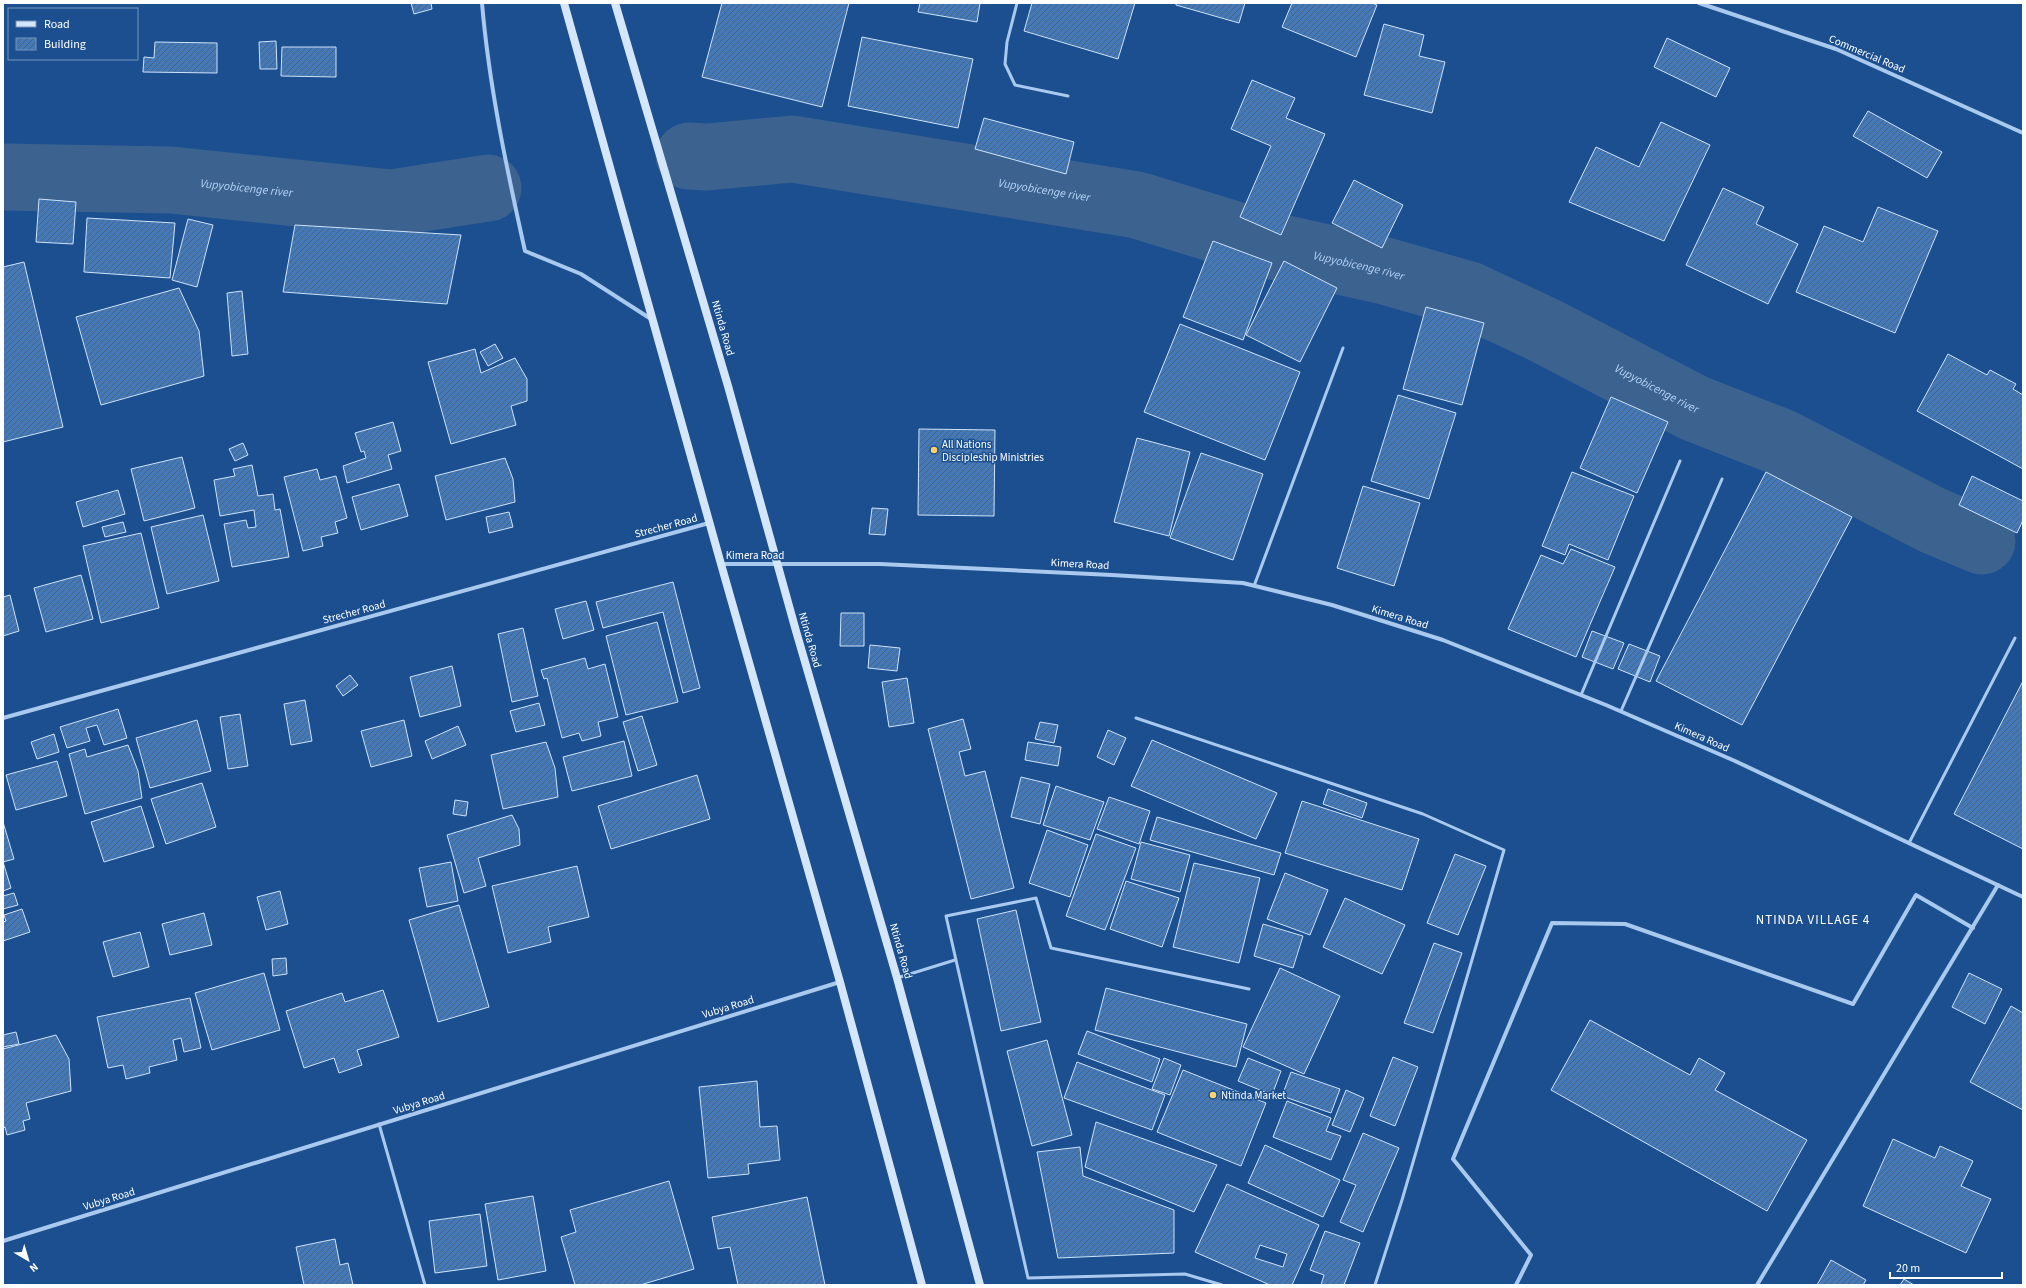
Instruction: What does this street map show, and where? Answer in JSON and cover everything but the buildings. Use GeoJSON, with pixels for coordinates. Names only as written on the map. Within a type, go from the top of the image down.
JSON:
{"type":"FeatureCollection","features":[{"type":"Feature","properties":{"kind":"main road"},"geometry":{"type":"LineString","coordinates":[[564,3],[840,982],[922,1285]]}},
{"type":"Feature","properties":{"kind":"main road","name":"Ntinda Road"},"geometry":{"type":"LineString","coordinates":[[615,3],[728,386],[897,978],[980,1285]]}},
{"type":"Feature","properties":{"kind":"street"},"geometry":{"type":"LineString","coordinates":[[482,3],[485,35],[509,179],[525,251],[582,274],[653,320]]}},
{"type":"Feature","properties":{"kind":"street","name":"Commercial Road"},"geometry":{"type":"LineString","coordinates":[[1699,3],[1836,49],[2023,133]]}},
{"type":"Feature","properties":{"kind":"street","name":"Strecher Road"},"geometry":{"type":"LineString","coordinates":[[3,718],[710,523]]}},
{"type":"Feature","properties":{"kind":"street","name":"Kimera Road"},"geometry":{"type":"LineString","coordinates":[[721,564],[880,564],[1104,574],[1242,583],[1332,605],[1443,640],[1581,695],[1735,761],[2023,897]]}},
{"type":"Feature","properties":{"kind":"street"},"geometry":{"type":"LineString","coordinates":[[1757,1285],[1998,885]]}},
{"type":"Feature","properties":{"kind":"street"},"geometry":{"type":"LineString","coordinates":[[1516,1285],[1531,1255],[1453,1159],[1552,923],[1625,924],[1853,1004],[1916,895],[1973,928]]}},
{"type":"Feature","properties":{"kind":"street","name":"Vubya Road"},"geometry":{"type":"LineString","coordinates":[[3,1241],[840,982]]}},
{"type":"Feature","properties":{"kind":"lane"},"geometry":{"type":"LineString","coordinates":[[1017,3],[1007,42],[1005,64],[1015,85],[1068,96]]}},
{"type":"Feature","properties":{"kind":"lane"},"geometry":{"type":"LineString","coordinates":[[1254,586],[1343,348]]}},
{"type":"Feature","properties":{"kind":"lane"},"geometry":{"type":"LineString","coordinates":[[1581,695],[1680,461]]}},
{"type":"Feature","properties":{"kind":"lane"},"geometry":{"type":"LineString","coordinates":[[1621,712],[1722,479]]}},
{"type":"Feature","properties":{"kind":"lane"},"geometry":{"type":"LineString","coordinates":[[1909,843],[2015,638]]}},
{"type":"Feature","properties":{"kind":"lane"},"geometry":{"type":"LineString","coordinates":[[1136,718],[1423,814],[1504,850],[1404,1193],[1375,1285]]}},
{"type":"Feature","properties":{"kind":"lane"},"geometry":{"type":"LineString","coordinates":[[1222,1285],[1185,1274],[1028,1278],[946,916],[1036,898],[1051,948],[1248,989]]}},
{"type":"Feature","properties":{"kind":"lane"},"geometry":{"type":"LineString","coordinates":[[897,978],[955,960]]}},
{"type":"Feature","properties":{"kind":"lane"},"geometry":{"type":"LineString","coordinates":[[379,1124],[425,1285]]}},
{"type":"Feature","properties":{"kind":"waterway","name":"Vupyobicenge river"},"geometry":{"type":"LineString","coordinates":[[689,156],[707,157],[792,149],[1137,205],[1268,245],[1385,271],[1469,295],[1544,330],[1694,408],[1781,442],[1932,520],[1982,541]]}},
{"type":"Feature","properties":{"kind":"waterway","name":"Vupyobicenge river"},"geometry":{"type":"LineString","coordinates":[[3,177],[171,180],[391,203],[488,188]]}},
{"type":"Feature","properties":{"kind":"place","name":"All Nations Discipleship Ministries"},"geometry":{"type":"Point","coordinates":[934,450]}},
{"type":"Feature","properties":{"kind":"place","name":"Ntinda Market"},"geometry":{"type":"Point","coordinates":[1213,1095]}},
{"type":"Feature","properties":{"kind":"district","name":"NTINDA VILLAGE 4"},"geometry":{"type":"Point","coordinates":[1813,920]}}]}
